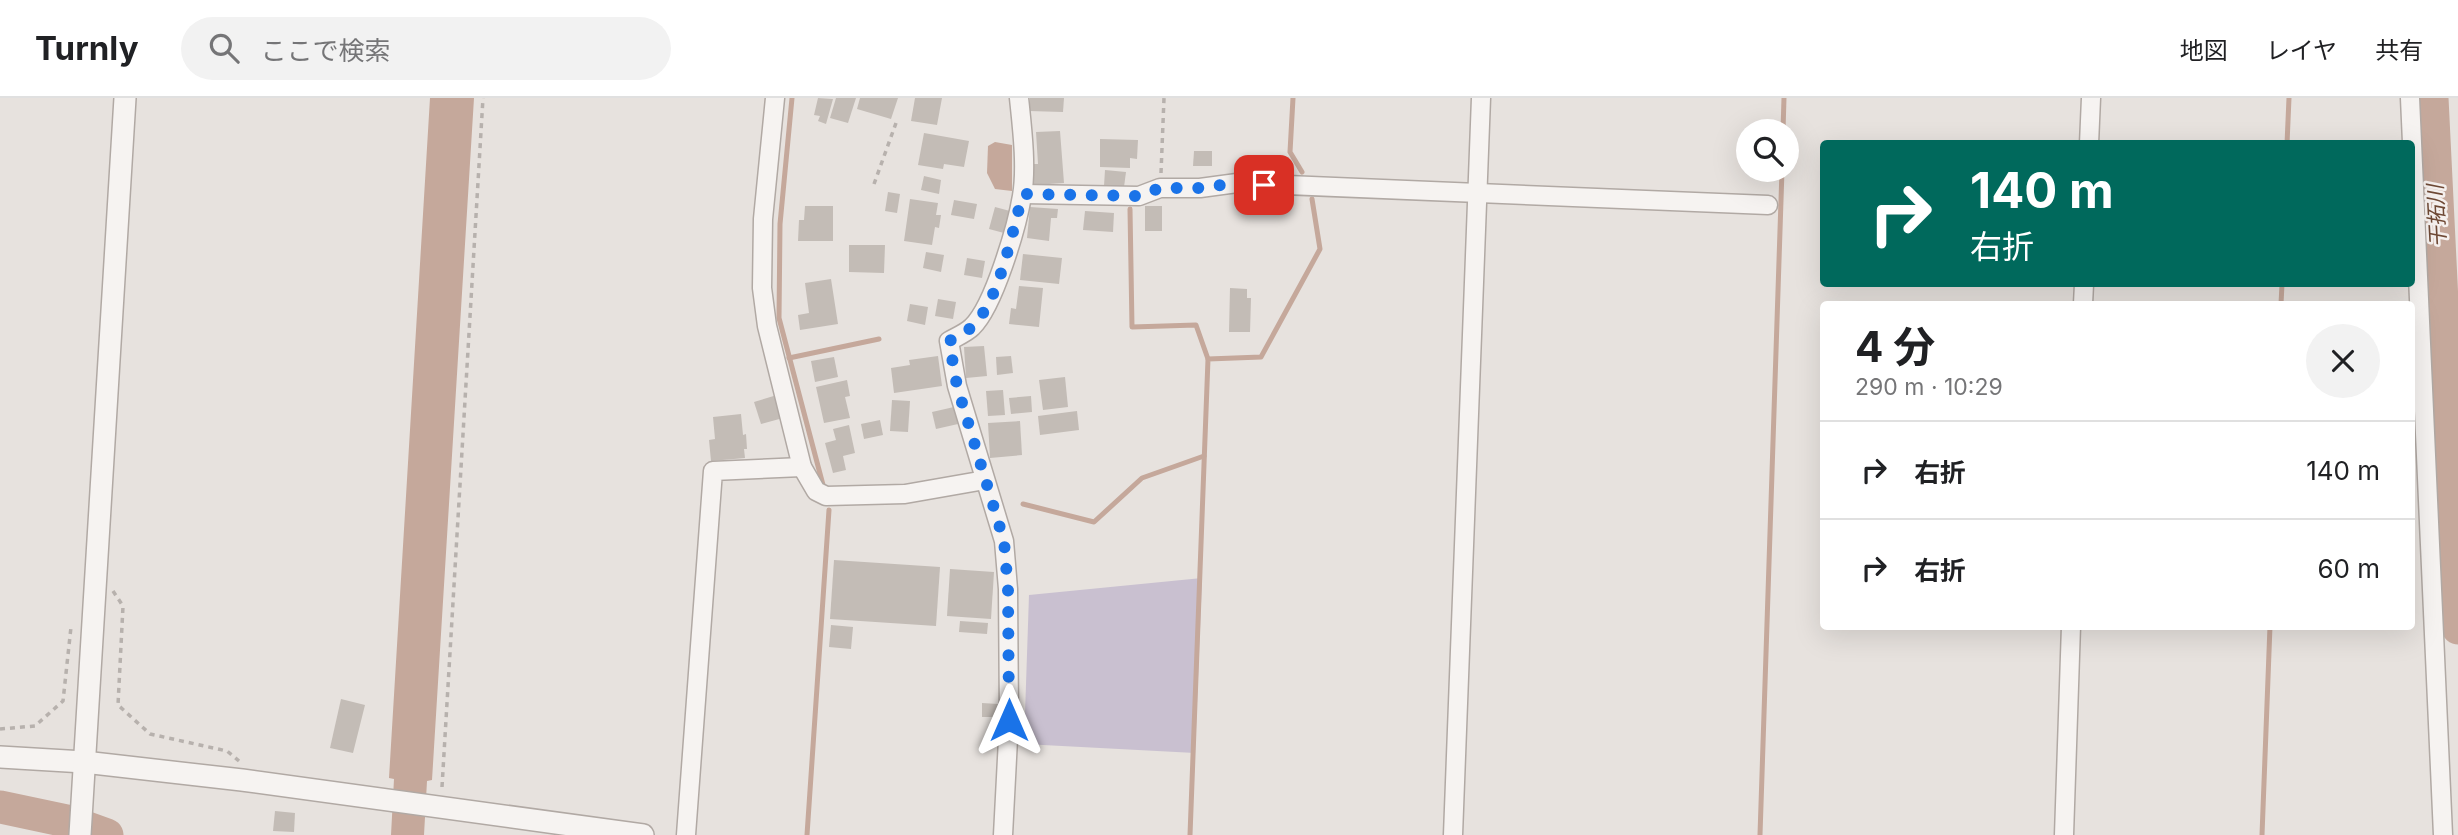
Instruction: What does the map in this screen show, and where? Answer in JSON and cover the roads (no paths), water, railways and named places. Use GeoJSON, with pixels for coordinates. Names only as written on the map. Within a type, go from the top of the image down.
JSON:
{"type":"FeatureCollection","features":[{"type":"Feature","properties":{"kind":"street"},"geometry":{"type":"LineString","coordinates":[[80,835],[125,98]]}},
{"type":"Feature","properties":{"kind":"street"},"geometry":{"type":"LineString","coordinates":[[775,98],[763,219],[762,288],[767,326],[802,467],[816,491],[825,496],[905,494],[985,480]]}},
{"type":"Feature","properties":{"kind":"street"},"geometry":{"type":"LineString","coordinates":[[1003,835],[1009,720],[1008,589],[1004,541],[957,386],[949,341],[972,327],[984,312],[1000,275],[1023,194],[1023,131],[1018,98]]}},
{"type":"Feature","properties":{"kind":"street"},"geometry":{"type":"LineString","coordinates":[[1452,835],[1481,98]]}},
{"type":"Feature","properties":{"kind":"street"},"geometry":{"type":"LineString","coordinates":[[2089,140],[2091,98]]}},
{"type":"Feature","properties":{"kind":"street"},"geometry":{"type":"LineString","coordinates":[[2410,98],[2412,140]]}},
{"type":"Feature","properties":{"kind":"street"},"geometry":{"type":"LineString","coordinates":[[1023,194],[1139,196],[1160,188],[1200,188],[1237,183],[1768,205]]}},
{"type":"Feature","properties":{"kind":"street"},"geometry":{"type":"LineString","coordinates":[[2415,210],[2443,835]]}},
{"type":"Feature","properties":{"kind":"street"},"geometry":{"type":"LineString","coordinates":[[686,835],[713,471],[802,467]]}},
{"type":"Feature","properties":{"kind":"street"},"geometry":{"type":"LineString","coordinates":[[2064,835],[2071,630]]}},
{"type":"Feature","properties":{"kind":"street"},"geometry":{"type":"LineString","coordinates":[[0,757],[84,762],[242,780],[643,835]]}},
{"type":"Feature","properties":{"kind":"waterway"},"geometry":{"type":"LineString","coordinates":[[792,98],[780,224],[779,318],[823,485]]}},
{"type":"Feature","properties":{"kind":"waterway"},"geometry":{"type":"LineString","coordinates":[[1293,98],[1290,152],[1302,172]]}},
{"type":"Feature","properties":{"kind":"waterway"},"geometry":{"type":"LineString","coordinates":[[1783,119],[1784,98]]}},
{"type":"Feature","properties":{"kind":"waterway"},"geometry":{"type":"LineString","coordinates":[[2287,140],[2289,98]]}},
{"type":"Feature","properties":{"kind":"waterway","name":"干拓川"},"geometry":{"type":"LineString","coordinates":[[2432,98],[2458,628]]}},
{"type":"Feature","properties":{"kind":"waterway"},"geometry":{"type":"LineString","coordinates":[[1760,835],[1782,182]]}},
{"type":"Feature","properties":{"kind":"waterway"},"geometry":{"type":"LineString","coordinates":[[1190,835],[1208,359],[1261,357],[1320,249],[1312,199]]}},
{"type":"Feature","properties":{"kind":"waterway"},"geometry":{"type":"LineString","coordinates":[[1130,209],[1132,327],[1196,325],[1208,359]]}},
{"type":"Feature","properties":{"kind":"waterway"},"geometry":{"type":"LineString","coordinates":[[2281,301],[2282,287]]}},
{"type":"Feature","properties":{"kind":"waterway"},"geometry":{"type":"LineString","coordinates":[[789,358],[879,339]]}},
{"type":"Feature","properties":{"kind":"waterway"},"geometry":{"type":"LineString","coordinates":[[1023,504],[1094,522],[1142,478],[1204,456]]}},
{"type":"Feature","properties":{"kind":"waterway"},"geometry":{"type":"LineString","coordinates":[[807,835],[829,510]]}},
{"type":"Feature","properties":{"kind":"waterway"},"geometry":{"type":"LineString","coordinates":[[2262,835],[2270,630]]}},
{"type":"Feature","properties":{"kind":"waterway"},"geometry":{"type":"LineString","coordinates":[[0,807],[71,822],[107,835]]}}]}
